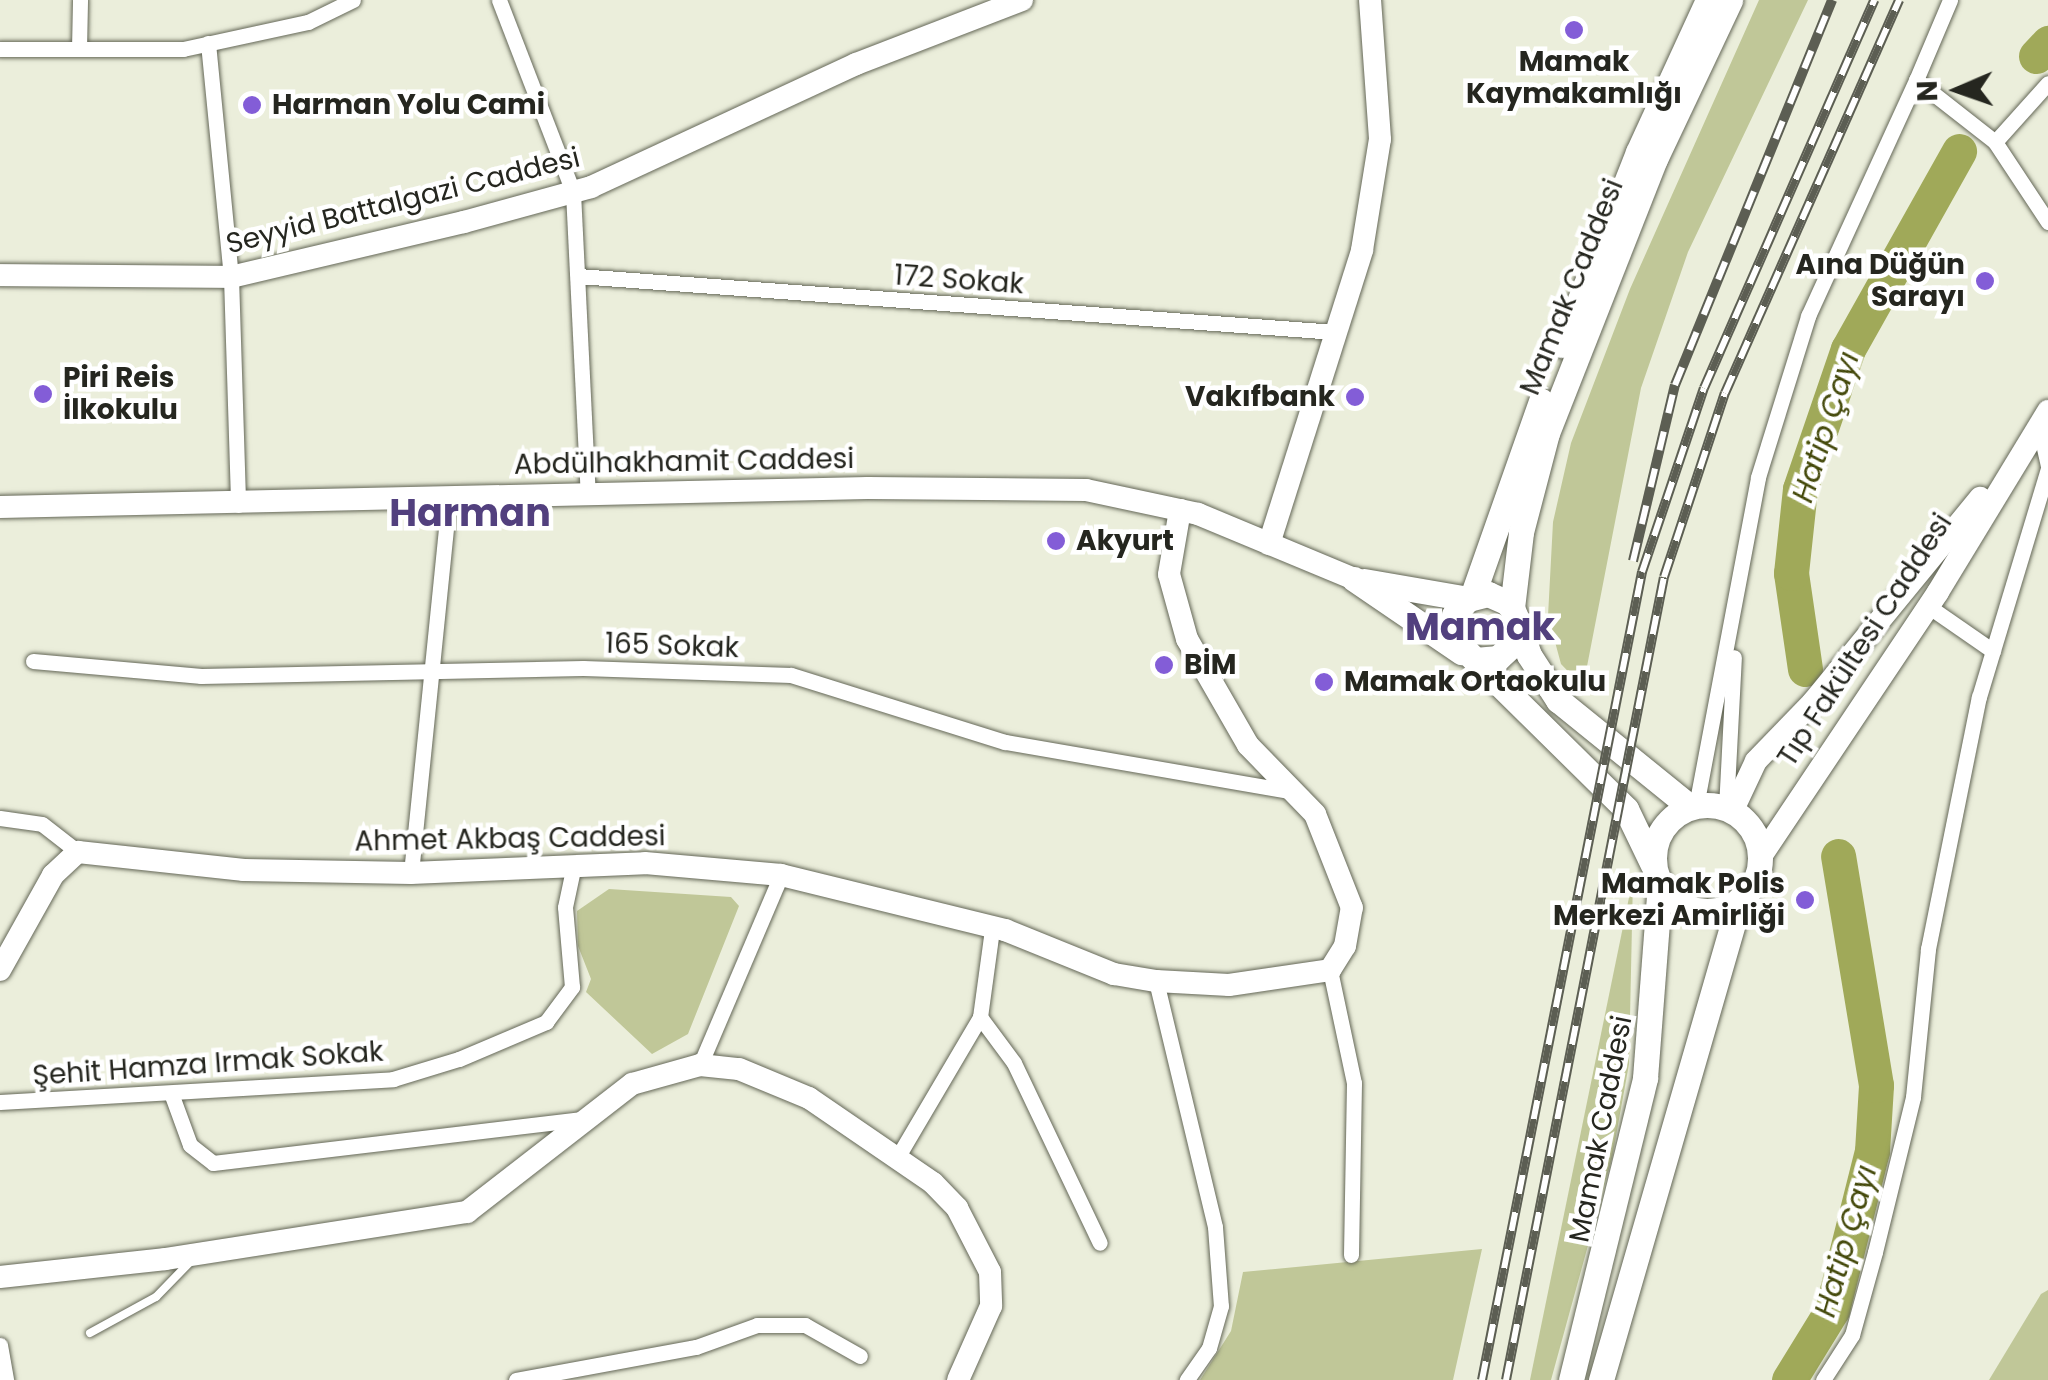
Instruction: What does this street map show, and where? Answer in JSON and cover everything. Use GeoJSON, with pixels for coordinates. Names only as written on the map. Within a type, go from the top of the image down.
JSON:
{"type":"FeatureCollection","features":[{"type":"Feature","properties":{"kind":"main road","name":"Mamak Caddesi"},"geometry":{"type":"LineString","coordinates":[[1470,598],[1595,256],[1708,0]]}},
{"type":"Feature","properties":{"kind":"main road","name":"Mamak Caddesi"},"geometry":{"type":"LineString","coordinates":[[1693,807],[1558,700],[1529,655],[1515,614],[1521,532],[1547,433],[1655,160],[1730,0]]}},
{"type":"Feature","properties":{"kind":"main road"},"geometry":{"type":"LineString","coordinates":[[1354,578],[1470,598],[1498,597],[1515,614],[1508,652],[1470,657]]}},
{"type":"Feature","properties":{"kind":"main road"},"geometry":{"type":"LineString","coordinates":[[1354,578],[1470,657],[1626,810],[1658,877],[1698,910],[1740,899]]}},
{"type":"Feature","properties":{"kind":"main road"},"geometry":{"type":"LineString","coordinates":[[1470,598],[1451,626],[1470,657]]}},
{"type":"Feature","properties":{"kind":"main road"},"geometry":{"type":"LineString","coordinates":[[1601,1380],[1740,899],[1760,858],[1750,828],[1729,810],[1693,807],[1658,836],[1658,877]]}},
{"type":"Feature","properties":{"kind":"main road","name":"Mamak Caddesi"},"geometry":{"type":"LineString","coordinates":[[1570,1380],[1601,1277],[1645,1078],[1658,877]]}},
{"type":"Feature","properties":{"kind":"street"},"geometry":{"type":"LineString","coordinates":[[79,49],[80,0]]}},
{"type":"Feature","properties":{"kind":"street"},"geometry":{"type":"LineString","coordinates":[[0,49],[208,44],[308,22],[353,0]]}},
{"type":"Feature","properties":{"kind":"street"},"geometry":{"type":"LineString","coordinates":[[499,0],[573,192],[588,494]]}},
{"type":"Feature","properties":{"kind":"street","name":"Seyyid Battalgazi Caddesi"},"geometry":{"type":"LineString","coordinates":[[0,275],[230,278],[573,192],[856,64],[1022,0]]}},
{"type":"Feature","properties":{"kind":"street"},"geometry":{"type":"LineString","coordinates":[[1269,544],[1362,250],[1380,139],[1370,0]]}},
{"type":"Feature","properties":{"kind":"street"},"geometry":{"type":"LineString","coordinates":[[1693,807],[1758,477],[1808,316],[1950,0]]}},
{"type":"Feature","properties":{"kind":"street"},"geometry":{"type":"LineString","coordinates":[[208,44],[230,278],[238,506]]}},
{"type":"Feature","properties":{"kind":"street"},"geometry":{"type":"LineString","coordinates":[[1916,80],[1995,142],[2048,222]]}},
{"type":"Feature","properties":{"kind":"street"},"geometry":{"type":"LineString","coordinates":[[1995,142],[2048,83]]}},
{"type":"Feature","properties":{"kind":"street","name":"172 Sokak"},"geometry":{"type":"LineString","coordinates":[[578,276],[1336,332]]}},
{"type":"Feature","properties":{"kind":"street"},"geometry":{"type":"LineString","coordinates":[[1823,1380],[1852,1334],[1908,1114],[1928,949],[1993,651],[2048,467],[2043,418]]}},
{"type":"Feature","properties":{"kind":"street","name":"Tıp Fakültesi Caddesi"},"geometry":{"type":"LineString","coordinates":[[1760,858],[1928,606],[2043,418]]}},
{"type":"Feature","properties":{"kind":"street","name":"Tıp Fakültesi Caddesi"},"geometry":{"type":"LineString","coordinates":[[1729,810],[1756,761],[1814,702],[2018,454]]}},
{"type":"Feature","properties":{"kind":"street","name":"Abdülhakhamit Caddesi"},"geometry":{"type":"LineString","coordinates":[[0,507],[238,506],[588,494],[1086,490],[1180,510],[1354,578]]}},
{"type":"Feature","properties":{"kind":"street"},"geometry":{"type":"LineString","coordinates":[[411,873],[450,498]]}},
{"type":"Feature","properties":{"kind":"street"},"geometry":{"type":"LineString","coordinates":[[1180,510],[1169,574],[1187,639],[1248,745],[1315,814],[1352,908],[1344,946],[1330,970],[1354,1083],[1351,1255]]}},
{"type":"Feature","properties":{"kind":"street"},"geometry":{"type":"LineString","coordinates":[[1729,810],[1737,599]]}},
{"type":"Feature","properties":{"kind":"street"},"geometry":{"type":"LineString","coordinates":[[1928,606],[1993,651]]}},
{"type":"Feature","properties":{"kind":"street","name":"165 Sokak"},"geometry":{"type":"LineString","coordinates":[[34,660],[202,676],[431,675],[583,668],[790,674],[1005,742],[1294,792]]}},
{"type":"Feature","properties":{"kind":"street"},"geometry":{"type":"LineString","coordinates":[[0,818],[42,824],[78,852],[53,875],[0,970]]}},
{"type":"Feature","properties":{"kind":"street","name":"Ahmet Akbaş Caddesi"},"geometry":{"type":"LineString","coordinates":[[78,852],[244,870],[411,873],[573,870],[645,863],[781,875],[992,929],[1114,974],[1228,985],[1330,970]]}},
{"type":"Feature","properties":{"kind":"street","name":"Şehit Hamza Irmak Sokak"},"geometry":{"type":"LineString","coordinates":[[0,1102],[171,1094],[308,1079],[393,1079],[546,1022],[572,987],[565,907],[573,870]]}},
{"type":"Feature","properties":{"kind":"street"},"geometry":{"type":"LineString","coordinates":[[700,1065],[781,875]]}},
{"type":"Feature","properties":{"kind":"street"},"geometry":{"type":"LineString","coordinates":[[897,1158],[980,1017],[992,929]]}},
{"type":"Feature","properties":{"kind":"street"},"geometry":{"type":"LineString","coordinates":[[1156,981],[1195,1135],[1218,1266],[1221,1306],[1209,1348],[1188,1380]]}},
{"type":"Feature","properties":{"kind":"street"},"geometry":{"type":"LineString","coordinates":[[980,1017],[1014,1063],[1100,1243]]}},
{"type":"Feature","properties":{"kind":"street"},"geometry":{"type":"LineString","coordinates":[[0,1277],[198,1254],[467,1212],[632,1084],[700,1065],[739,1069],[809,1098],[897,1158],[958,1208],[990,1272],[991,1306],[958,1380]]}},
{"type":"Feature","properties":{"kind":"street"},"geometry":{"type":"LineString","coordinates":[[171,1094],[190,1145],[213,1162],[588,1119]]}},
{"type":"Feature","properties":{"kind":"street"},"geometry":{"type":"LineString","coordinates":[[516,1380],[696,1347],[757,1325],[805,1325],[860,1356]]}},
{"type":"Feature","properties":{"kind":"street"},"geometry":{"type":"LineString","coordinates":[[0,1346],[3,1369]]}},
{"type":"Feature","properties":{"kind":"lane"},"geometry":{"type":"LineString","coordinates":[[90,1333],[156,1298],[198,1254]]}},
{"type":"Feature","properties":{"kind":"green space"},"geometry":{"type":"Polygon","coordinates":[[[1759,0],[1808,0],[1688,252],[1641,388],[1583,687],[1561,664],[1548,616],[1553,522],[1571,443],[1630,289],[1759,0]]]}},
{"type":"Feature","properties":{"kind":"green space"},"geometry":{"type":"Polygon","coordinates":[[[1633,878],[1629,1064],[1612,1158],[1551,1380],[1530,1380],[1633,878]]]}},
{"type":"Feature","properties":{"kind":"green space"},"geometry":{"type":"Polygon","coordinates":[[[609,889],[731,897],[739,906],[688,1034],[652,1054],[586,992],[591,979],[578,946],[577,911],[609,889]]]}},
{"type":"Feature","properties":{"kind":"green space"},"geometry":{"type":"Polygon","coordinates":[[[1482,1249],[1453,1380],[1200,1380],[1231,1331],[1243,1272],[1482,1249]]]}},
{"type":"Feature","properties":{"kind":"green space"},"geometry":{"type":"Polygon","coordinates":[[[2048,1290],[2048,1380],[1989,1380],[2041,1294],[2048,1290]]]}},
{"type":"Feature","properties":{"kind":"waterway","name":"Hatip Çayı"},"geometry":{"type":"LineString","coordinates":[[2036,56],[2048,43]]}},
{"type":"Feature","properties":{"kind":"waterway","name":"Hatip Çayı"},"geometry":{"type":"LineString","coordinates":[[1805,669],[1791,573],[1800,489],[1848,349],[1959,151]]}},
{"type":"Feature","properties":{"kind":"waterway","name":"Hatip Çayı"},"geometry":{"type":"LineString","coordinates":[[1789,1380],[1832,1310],[1872,1151],[1876,1085],[1838,856]]}},
{"type":"Feature","properties":{"kind":"railway"},"geometry":{"type":"LineString","coordinates":[[1633,561],[1675,385],[1832,0]]}},
{"type":"Feature","properties":{"kind":"railway"},"geometry":{"type":"LineString","coordinates":[[1482,1380],[1642,572],[1704,388],[1874,0]]}},
{"type":"Feature","properties":{"kind":"railway"},"geometry":{"type":"LineString","coordinates":[[1506,1380],[1664,577],[1725,393],[1899,0]]}},
{"type":"Feature","properties":{"kind":"place","name":"Mamak Kaymakamlığı"},"geometry":{"type":"Point","coordinates":[1574,30]}},
{"type":"Feature","properties":{"kind":"place","name":"Harman Yolu Cami"},"geometry":{"type":"Point","coordinates":[252,105]}},
{"type":"Feature","properties":{"kind":"place","name":"Aına Düğün Sarayı"},"geometry":{"type":"Point","coordinates":[1985,281]}},
{"type":"Feature","properties":{"kind":"place","name":"Piri Reis İlkokulu"},"geometry":{"type":"Point","coordinates":[43,394]}},
{"type":"Feature","properties":{"kind":"place","name":"Vakıfbank"},"geometry":{"type":"Point","coordinates":[1355,397]}},
{"type":"Feature","properties":{"kind":"place","name":"Akyurt"},"geometry":{"type":"Point","coordinates":[1056,541]}},
{"type":"Feature","properties":{"kind":"place","name":"BİM"},"geometry":{"type":"Point","coordinates":[1164,665]}},
{"type":"Feature","properties":{"kind":"place","name":"Mamak Ortaokulu"},"geometry":{"type":"Point","coordinates":[1324,682]}},
{"type":"Feature","properties":{"kind":"place","name":"Mamak Polis Merkezi Amirliği"},"geometry":{"type":"Point","coordinates":[1805,900]}},
{"type":"Feature","properties":{"kind":"district","name":"Harman"},"geometry":{"type":"Point","coordinates":[470,513]}},
{"type":"Feature","properties":{"kind":"district","name":"Mamak"},"geometry":{"type":"Point","coordinates":[1480,627]}}]}
